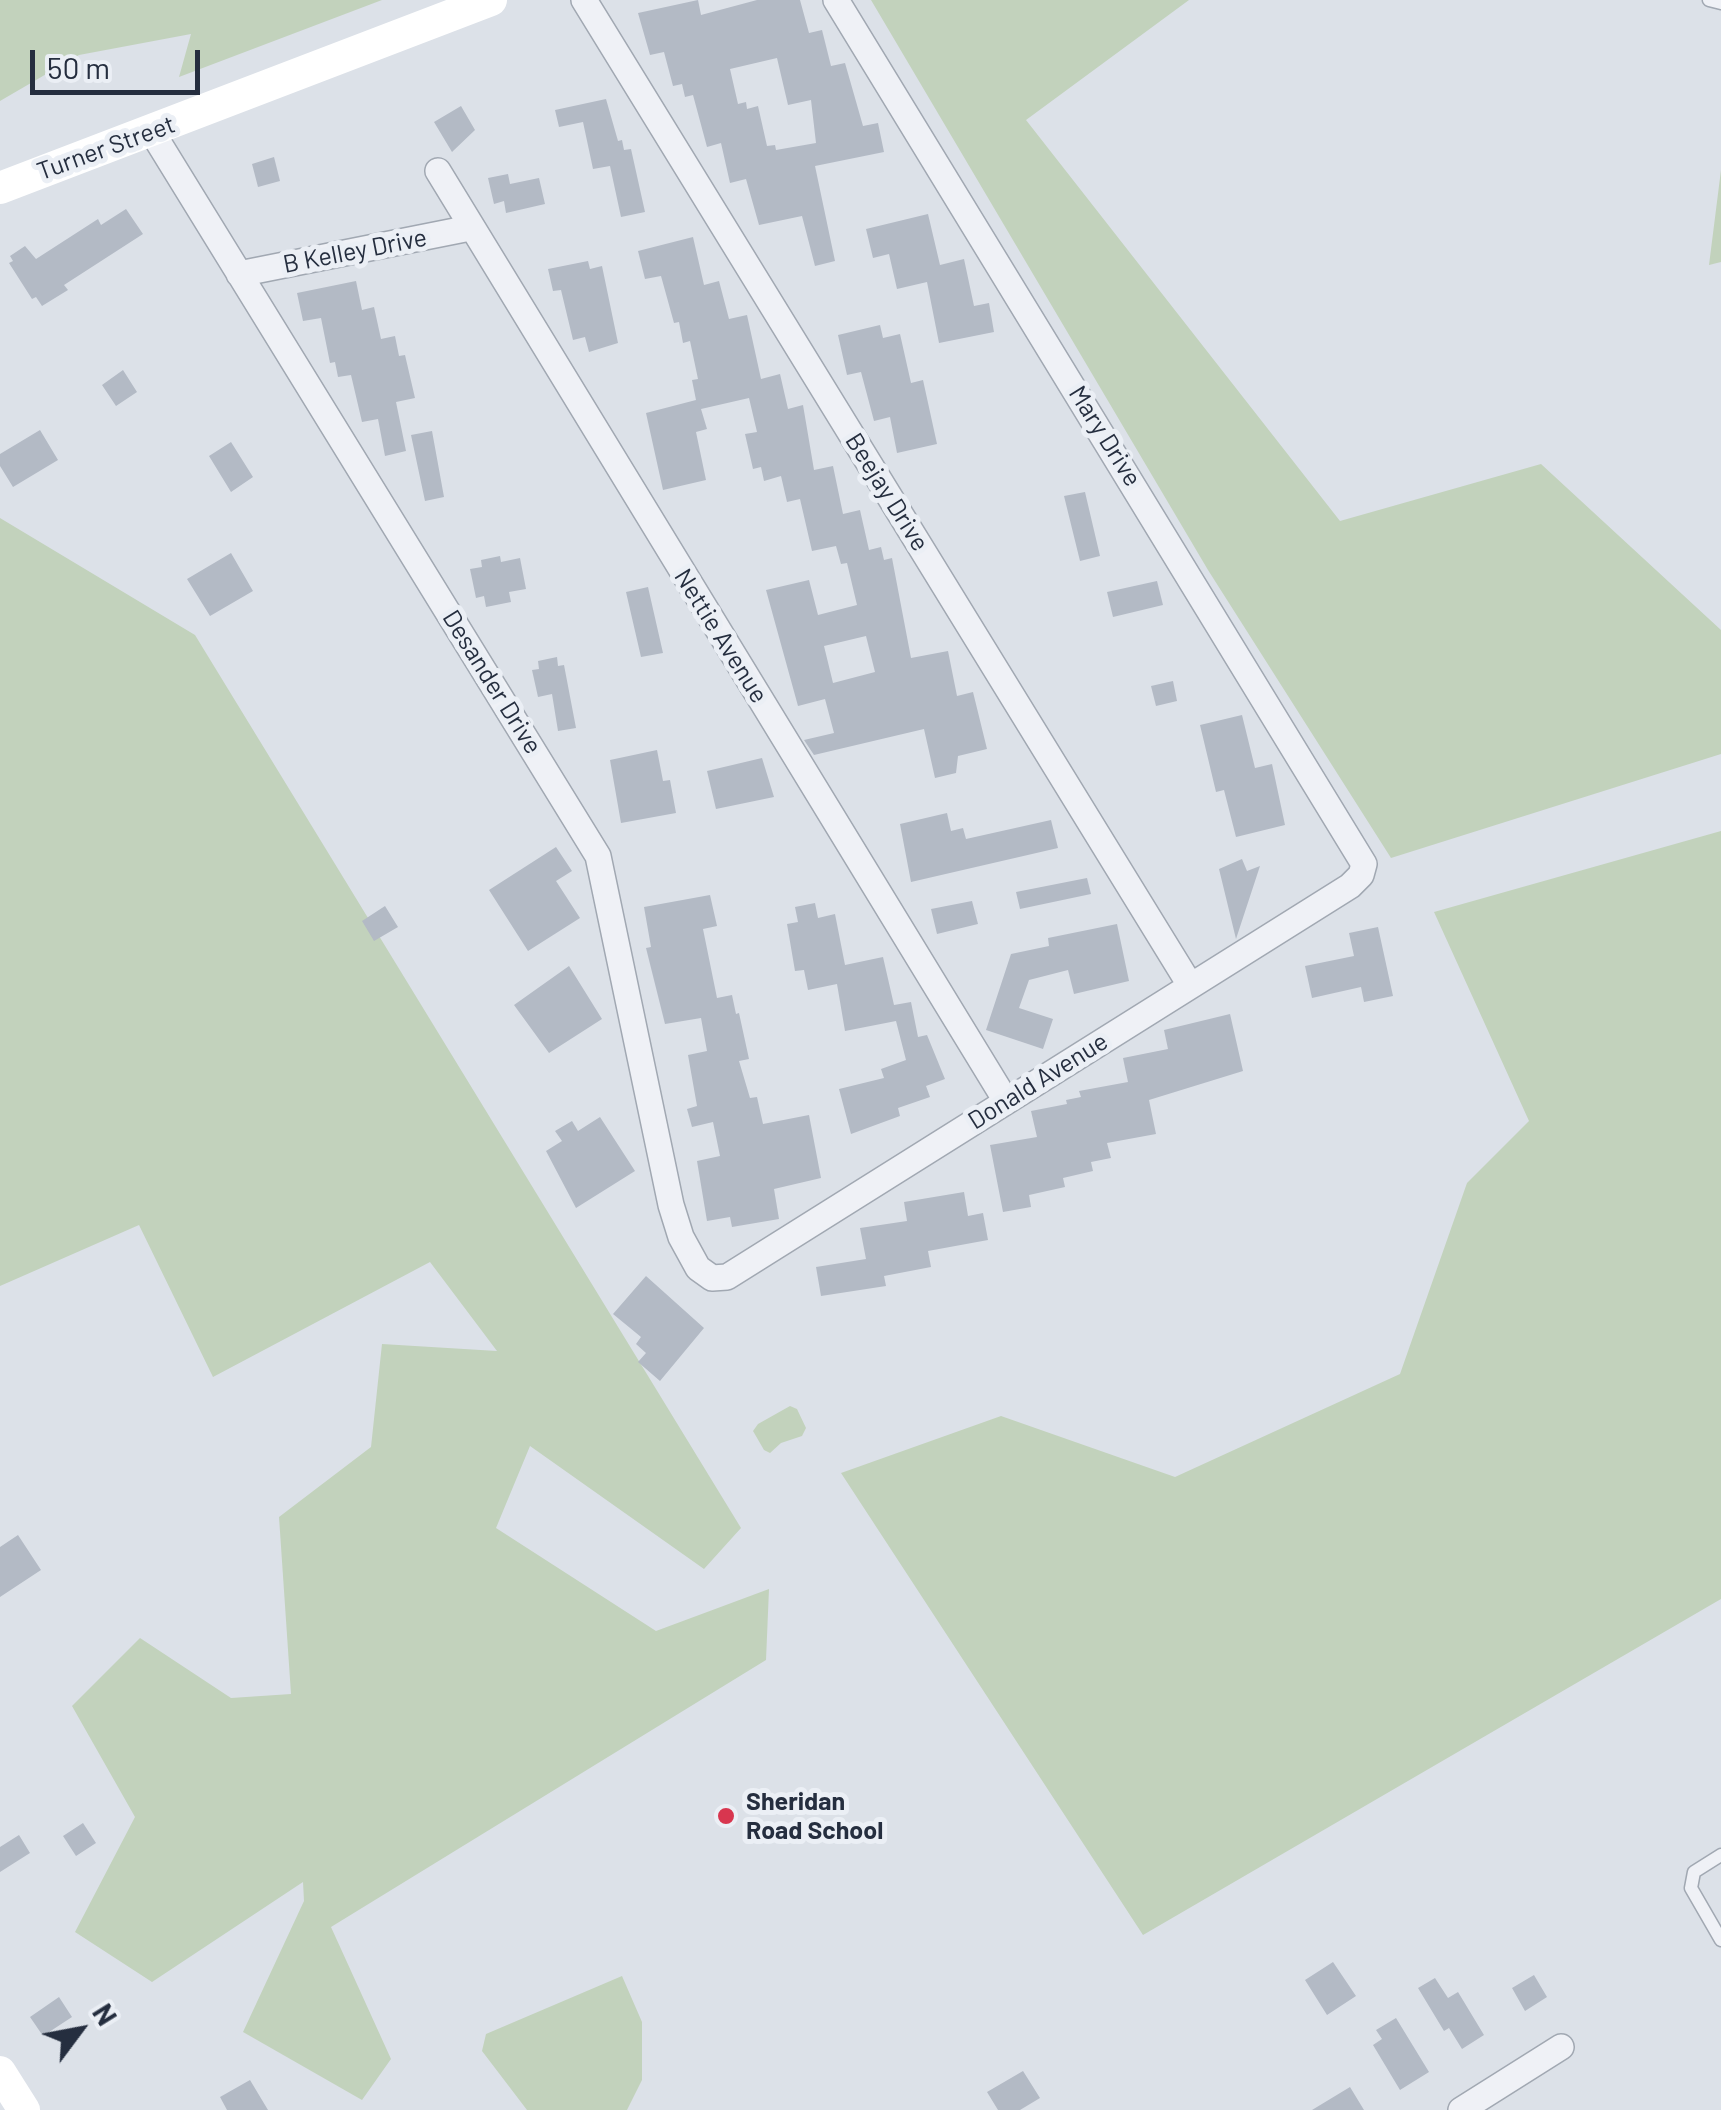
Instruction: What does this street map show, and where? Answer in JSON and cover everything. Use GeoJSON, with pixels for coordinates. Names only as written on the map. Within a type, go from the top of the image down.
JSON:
{"type":"FeatureCollection","features":[{"type":"Feature","properties":{"kind":"street","name":"Turner Street"},"geometry":{"type":"LineString","coordinates":[[0,188],[491,0]]}},
{"type":"Feature","properties":{"kind":"street","name":"Beejay Drive"},"geometry":{"type":"LineString","coordinates":[[584,0],[1190,985]]}},
{"type":"Feature","properties":{"kind":"street","name":"Mary Drive"},"geometry":{"type":"LineString","coordinates":[[836,0],[1360,850],[1361,875]]}},
{"type":"Feature","properties":{"kind":"street","name":"Desander Drive"},"geometry":{"type":"LineString","coordinates":[[152,132],[598,856],[671,1205],[681,1237],[698,1268],[712,1278]]}},
{"type":"Feature","properties":{"kind":"street","name":"Nettie Avenue"},"geometry":{"type":"LineString","coordinates":[[438,171],[1006,1101]]}},
{"type":"Feature","properties":{"kind":"street","name":"B Kelley Drive"},"geometry":{"type":"LineString","coordinates":[[239,274],[470,228]]}},
{"type":"Feature","properties":{"kind":"street","name":"Donald Avenue"},"geometry":{"type":"LineString","coordinates":[[712,1278],[727,1277],[1361,875]]}},
{"type":"Feature","properties":{"kind":"street"},"geometry":{"type":"LineString","coordinates":[[1460,2110],[1562,2047]]}},
{"type":"Feature","properties":{"kind":"street"},"geometry":{"type":"LineString","coordinates":[[0,2072],[24,2110]]}},
{"type":"Feature","properties":{"kind":"lane"},"geometry":{"type":"LineString","coordinates":[[1708,0],[1721,3]]}},
{"type":"Feature","properties":{"kind":"lane"},"geometry":{"type":"LineString","coordinates":[[1721,1855],[1694,1872],[1690,1888],[1721,1940]]}},
{"type":"Feature","properties":{"kind":"green space"},"geometry":{"type":"Polygon","coordinates":[[[0,0],[382,0],[179,77],[191,34],[79,55],[0,101],[0,0]]]}},
{"type":"Feature","properties":{"kind":"green space"},"geometry":{"type":"Polygon","coordinates":[[[871,0],[1189,0],[1026,120],[1340,521],[1541,464],[1721,630],[1721,754],[1391,858],[1208,570],[871,0]]]}},
{"type":"Feature","properties":{"kind":"green space"},"geometry":{"type":"Polygon","coordinates":[[[1721,170],[1721,262],[1709,265],[1721,170]]]}},
{"type":"Feature","properties":{"kind":"green space"},"geometry":{"type":"Polygon","coordinates":[[[0,518],[195,635],[741,1528],[704,1569],[530,1446],[496,1528],[656,1631],[769,1589],[766,1660],[331,1927],[391,2059],[362,2100],[243,2032],[304,1901],[303,1882],[152,1982],[75,1932],[135,1817],[72,1706],[140,1638],[231,1698],[291,1694],[279,1517],[371,1447],[382,1344],[497,1351],[430,1262],[213,1377],[139,1225],[0,1286],[0,518]]]}},
{"type":"Feature","properties":{"kind":"green space"},"geometry":{"type":"Polygon","coordinates":[[[1721,831],[1721,1599],[1143,1935],[841,1473],[1001,1416],[1175,1477],[1400,1374],[1467,1183],[1529,1121],[1434,912],[1721,831]]]}},
{"type":"Feature","properties":{"kind":"green space"},"geometry":{"type":"Polygon","coordinates":[[[790,1406],[797,1409],[806,1428],[802,1436],[781,1443],[770,1453],[764,1450],[753,1431],[758,1424],[790,1406]]]}},
{"type":"Feature","properties":{"kind":"green space"},"geometry":{"type":"Polygon","coordinates":[[[622,1976],[642,2022],[642,2080],[627,2110],[527,2110],[482,2051],[486,2034],[622,1976]]]}},
{"type":"Feature","properties":{"kind":"building"},"geometry":{"type":"Polygon","coordinates":[[[698,0],[701,15],[757,0],[800,0],[809,33],[822,30],[831,66],[845,63],[863,126],[878,123],[884,152],[815,166],[835,261],[815,266],[802,216],[759,225],[746,179],[730,183],[721,143],[707,147],[693,95],[685,97],[682,84],[673,86],[664,52],[650,55],[638,13],[698,0]],[[777,58],[730,69],[738,104],[746,102],[747,109],[758,106],[767,146],[775,145],[776,150],[816,143],[811,100],[788,105],[777,58]]]}},
{"type":"Feature","properties":{"kind":"building"},"geometry":{"type":"Polygon","coordinates":[[[606,99],[618,141],[622,140],[624,150],[631,149],[645,212],[621,217],[610,166],[593,169],[583,122],[559,127],[555,110],[606,99]]]}},
{"type":"Feature","properties":{"kind":"building"},"geometry":{"type":"Polygon","coordinates":[[[461,106],[475,130],[452,152],[434,122],[461,106]]]}},
{"type":"Feature","properties":{"kind":"building"},"geometry":{"type":"Polygon","coordinates":[[[274,157],[280,181],[258,187],[252,164],[274,157]]]}},
{"type":"Feature","properties":{"kind":"building"},"geometry":{"type":"Polygon","coordinates":[[[508,174],[510,184],[539,178],[545,204],[506,213],[504,201],[494,204],[488,178],[508,174]]]}},
{"type":"Feature","properties":{"kind":"building"},"geometry":{"type":"Polygon","coordinates":[[[126,209],[143,234],[64,285],[68,290],[42,306],[36,297],[32,299],[9,263],[13,261],[10,256],[25,246],[36,259],[98,219],[101,225],[126,209]]]}},
{"type":"Feature","properties":{"kind":"building"},"geometry":{"type":"Polygon","coordinates":[[[928,214],[940,265],[964,259],[974,306],[989,303],[994,332],[939,343],[927,282],[897,289],[889,254],[873,258],[866,229],[928,214]]]}},
{"type":"Feature","properties":{"kind":"building"},"geometry":{"type":"Polygon","coordinates":[[[693,237],[704,285],[719,281],[729,319],[747,315],[761,379],[780,374],[788,409],[803,405],[814,470],[833,466],[843,514],[860,510],[869,550],[881,547],[884,560],[892,558],[911,658],[948,651],[957,696],[973,692],[987,749],[958,756],[956,773],[935,778],[924,729],[814,755],[804,740],[834,733],[825,699],[798,706],[766,590],[809,580],[818,615],[857,605],[847,563],[841,564],[836,546],[812,551],[800,499],[787,502],[781,476],[764,481],[761,467],[753,469],[745,434],[757,432],[749,398],[701,409],[707,429],[696,432],[706,480],[663,490],[646,413],[696,400],[692,380],[698,379],[690,341],[683,343],[679,322],[674,323],[661,276],[645,279],[638,251],[693,237]],[[866,636],[824,646],[833,683],[875,672],[866,636]]]}},
{"type":"Feature","properties":{"kind":"building"},"geometry":{"type":"Polygon","coordinates":[[[588,261],[590,269],[602,266],[618,343],[589,352],[585,337],[573,340],[561,290],[553,291],[548,269],[588,261]]]}},
{"type":"Feature","properties":{"kind":"building"},"geometry":{"type":"Polygon","coordinates":[[[356,281],[362,310],[374,307],[381,339],[395,336],[399,356],[405,355],[415,398],[396,402],[406,451],[385,456],[378,419],[362,422],[351,375],[338,377],[335,362],[330,363],[321,318],[303,321],[297,293],[356,281]]]}},
{"type":"Feature","properties":{"kind":"building"},"geometry":{"type":"Polygon","coordinates":[[[880,325],[883,338],[900,334],[911,383],[923,380],[937,444],[897,453],[890,417],[874,421],[861,372],[847,375],[838,335],[880,325]]]}},
{"type":"Feature","properties":{"kind":"building"},"geometry":{"type":"Polygon","coordinates":[[[123,370],[137,392],[116,406],[102,385],[123,370]]]}},
{"type":"Feature","properties":{"kind":"building"},"geometry":{"type":"Polygon","coordinates":[[[40,430],[58,460],[13,487],[0,466],[0,454],[40,430]]]}},
{"type":"Feature","properties":{"kind":"building"},"geometry":{"type":"Polygon","coordinates":[[[432,431],[444,497],[425,501],[411,435],[432,431]]]}},
{"type":"Feature","properties":{"kind":"building"},"geometry":{"type":"Polygon","coordinates":[[[231,442],[253,477],[231,492],[209,456],[231,442]]]}},
{"type":"Feature","properties":{"kind":"building"},"geometry":{"type":"Polygon","coordinates":[[[1085,492],[1100,556],[1080,561],[1064,496],[1085,492]]]}},
{"type":"Feature","properties":{"kind":"building"},"geometry":{"type":"Polygon","coordinates":[[[231,553],[253,591],[210,616],[187,579],[231,553]]]}},
{"type":"Feature","properties":{"kind":"building"},"geometry":{"type":"Polygon","coordinates":[[[500,556],[501,562],[520,558],[526,589],[509,592],[511,602],[486,607],[484,596],[476,598],[470,569],[482,567],[481,560],[500,556]]]}},
{"type":"Feature","properties":{"kind":"building"},"geometry":{"type":"Polygon","coordinates":[[[1157,581],[1163,605],[1113,617],[1107,592],[1157,581]]]}},
{"type":"Feature","properties":{"kind":"building"},"geometry":{"type":"Polygon","coordinates":[[[648,587],[663,653],[641,657],[626,592],[648,587]]]}},
{"type":"Feature","properties":{"kind":"building"},"geometry":{"type":"Polygon","coordinates":[[[557,657],[558,666],[564,665],[576,728],[558,731],[552,694],[538,697],[532,670],[539,669],[538,661],[557,657]]]}},
{"type":"Feature","properties":{"kind":"building"},"geometry":{"type":"Polygon","coordinates":[[[1173,681],[1177,701],[1156,706],[1151,686],[1173,681]]]}},
{"type":"Feature","properties":{"kind":"building"},"geometry":{"type":"Polygon","coordinates":[[[1242,715],[1255,768],[1272,764],[1285,825],[1236,837],[1224,790],[1216,792],[1200,725],[1242,715]]]}},
{"type":"Feature","properties":{"kind":"building"},"geometry":{"type":"Polygon","coordinates":[[[657,750],[663,781],[670,780],[676,813],[621,823],[610,760],[657,750]]]}},
{"type":"Feature","properties":{"kind":"building"},"geometry":{"type":"Polygon","coordinates":[[[762,758],[774,797],[716,809],[707,771],[762,758]]]}},
{"type":"Feature","properties":{"kind":"building"},"geometry":{"type":"Polygon","coordinates":[[[947,813],[951,831],[963,828],[966,839],[1051,820],[1058,848],[911,882],[900,824],[947,813]]]}},
{"type":"Feature","properties":{"kind":"building"},"geometry":{"type":"Polygon","coordinates":[[[556,847],[572,871],[556,881],[580,918],[528,951],[489,890],[556,847]]]}},
{"type":"Feature","properties":{"kind":"building"},"geometry":{"type":"Polygon","coordinates":[[[1242,859],[1247,871],[1260,866],[1236,939],[1219,869],[1242,859]]]}},
{"type":"Feature","properties":{"kind":"building"},"geometry":{"type":"Polygon","coordinates":[[[1087,878],[1091,894],[1020,909],[1016,892],[1087,878]]]}},
{"type":"Feature","properties":{"kind":"building"},"geometry":{"type":"Polygon","coordinates":[[[710,895],[717,926],[703,929],[717,998],[732,995],[736,1014],[739,1013],[749,1059],[739,1061],[750,1098],[757,1097],[763,1124],[809,1115],[821,1178],[774,1189],[779,1219],[732,1227],[730,1217],[707,1221],[697,1161],[720,1156],[713,1122],[692,1127],[687,1109],[697,1106],[688,1055],[707,1051],[701,1018],[665,1024],[646,948],[651,947],[644,907],[710,895]]]}},
{"type":"Feature","properties":{"kind":"building"},"geometry":{"type":"Polygon","coordinates":[[[972,901],[978,924],[937,934],[931,909],[972,901]]]}},
{"type":"Feature","properties":{"kind":"building"},"geometry":{"type":"Polygon","coordinates":[[[815,903],[818,918],[835,914],[845,965],[883,957],[894,1005],[911,1002],[918,1037],[927,1035],[945,1079],[926,1086],[930,1097],[898,1108],[900,1116],[851,1134],[839,1089],[884,1078],[881,1069],[906,1060],[896,1021],[845,1031],[837,984],[808,990],[804,970],[795,971],[787,924],[798,922],[795,907],[815,903]]]}},
{"type":"Feature","properties":{"kind":"building"},"geometry":{"type":"Polygon","coordinates":[[[385,906],[398,927],[374,941],[362,921],[385,906]]]}},
{"type":"Feature","properties":{"kind":"building"},"geometry":{"type":"Polygon","coordinates":[[[1117,924],[1129,981],[1074,994],[1068,970],[1029,980],[1019,1008],[1053,1019],[1043,1049],[986,1030],[1011,954],[1049,946],[1048,938],[1117,924]]]}},
{"type":"Feature","properties":{"kind":"building"},"geometry":{"type":"Polygon","coordinates":[[[1378,927],[1393,996],[1364,1002],[1361,987],[1312,998],[1305,966],[1354,956],[1349,933],[1378,927]]]}},
{"type":"Feature","properties":{"kind":"building"},"geometry":{"type":"Polygon","coordinates":[[[569,966],[602,1019],[549,1053],[514,1005],[569,966]]]}},
{"type":"Feature","properties":{"kind":"building"},"geometry":{"type":"Polygon","coordinates":[[[1230,1014],[1243,1071],[1149,1100],[1156,1134],[1107,1143],[1111,1158],[1091,1162],[1093,1171],[1063,1178],[1065,1187],[1029,1195],[1031,1207],[1003,1212],[990,1145],[1037,1137],[1031,1111],[1067,1104],[1066,1100],[1081,1097],[1079,1091],[1128,1082],[1123,1058],[1168,1049],[1164,1030],[1230,1014]]]}},
{"type":"Feature","properties":{"kind":"building"},"geometry":{"type":"Polygon","coordinates":[[[600,1117],[635,1171],[576,1208],[546,1151],[562,1141],[555,1131],[572,1121],[578,1131],[600,1117]]]}},
{"type":"Feature","properties":{"kind":"building"},"geometry":{"type":"Polygon","coordinates":[[[964,1192],[968,1216],[983,1213],[988,1240],[928,1251],[931,1267],[884,1276],[886,1286],[821,1296],[816,1267],[866,1259],[860,1228],[907,1221],[904,1202],[964,1192]]]}},
{"type":"Feature","properties":{"kind":"building"},"geometry":{"type":"Polygon","coordinates":[[[646,1276],[704,1328],[660,1381],[638,1362],[646,1353],[636,1344],[641,1337],[613,1314],[646,1276]]]}},
{"type":"Feature","properties":{"kind":"building"},"geometry":{"type":"Polygon","coordinates":[[[18,1535],[41,1570],[0,1597],[0,1547],[18,1535]]]}},
{"type":"Feature","properties":{"kind":"building"},"geometry":{"type":"Polygon","coordinates":[[[83,1823],[96,1843],[76,1856],[63,1836],[83,1823]]]}},
{"type":"Feature","properties":{"kind":"building"},"geometry":{"type":"Polygon","coordinates":[[[19,1835],[30,1853],[0,1872],[0,1847],[19,1835]]]}},
{"type":"Feature","properties":{"kind":"building"},"geometry":{"type":"Polygon","coordinates":[[[1333,1962],[1356,1996],[1327,2015],[1305,1980],[1333,1962]]]}},
{"type":"Feature","properties":{"kind":"building"},"geometry":{"type":"Polygon","coordinates":[[[1534,1975],[1547,1997],[1525,2011],[1512,1988],[1534,1975]]]}},
{"type":"Feature","properties":{"kind":"building"},"geometry":{"type":"Polygon","coordinates":[[[1435,1978],[1448,1998],[1458,1992],[1484,2035],[1462,2049],[1449,2028],[1444,2031],[1418,1988],[1435,1978]]]}},
{"type":"Feature","properties":{"kind":"building"},"geometry":{"type":"Polygon","coordinates":[[[59,1997],[72,2017],[43,2036],[30,2017],[59,1997]]]}},
{"type":"Feature","properties":{"kind":"building"},"geometry":{"type":"Polygon","coordinates":[[[1396,2018],[1429,2072],[1400,2090],[1373,2045],[1382,2039],[1376,2030],[1396,2018]]]}},
{"type":"Feature","properties":{"kind":"building"},"geometry":{"type":"Polygon","coordinates":[[[1023,2071],[1040,2098],[1020,2110],[998,2110],[987,2092],[1023,2071]]]}},
{"type":"Feature","properties":{"kind":"building"},"geometry":{"type":"Polygon","coordinates":[[[250,2080],[268,2110],[227,2110],[220,2097],[250,2080]]]}},
{"type":"Feature","properties":{"kind":"building"},"geometry":{"type":"Polygon","coordinates":[[[1350,2087],[1364,2110],[1312,2110],[1350,2087]]]}},
{"type":"Feature","properties":{"kind":"place","name":"Sheridan Road School"},"geometry":{"type":"Point","coordinates":[726,1816]}}]}
